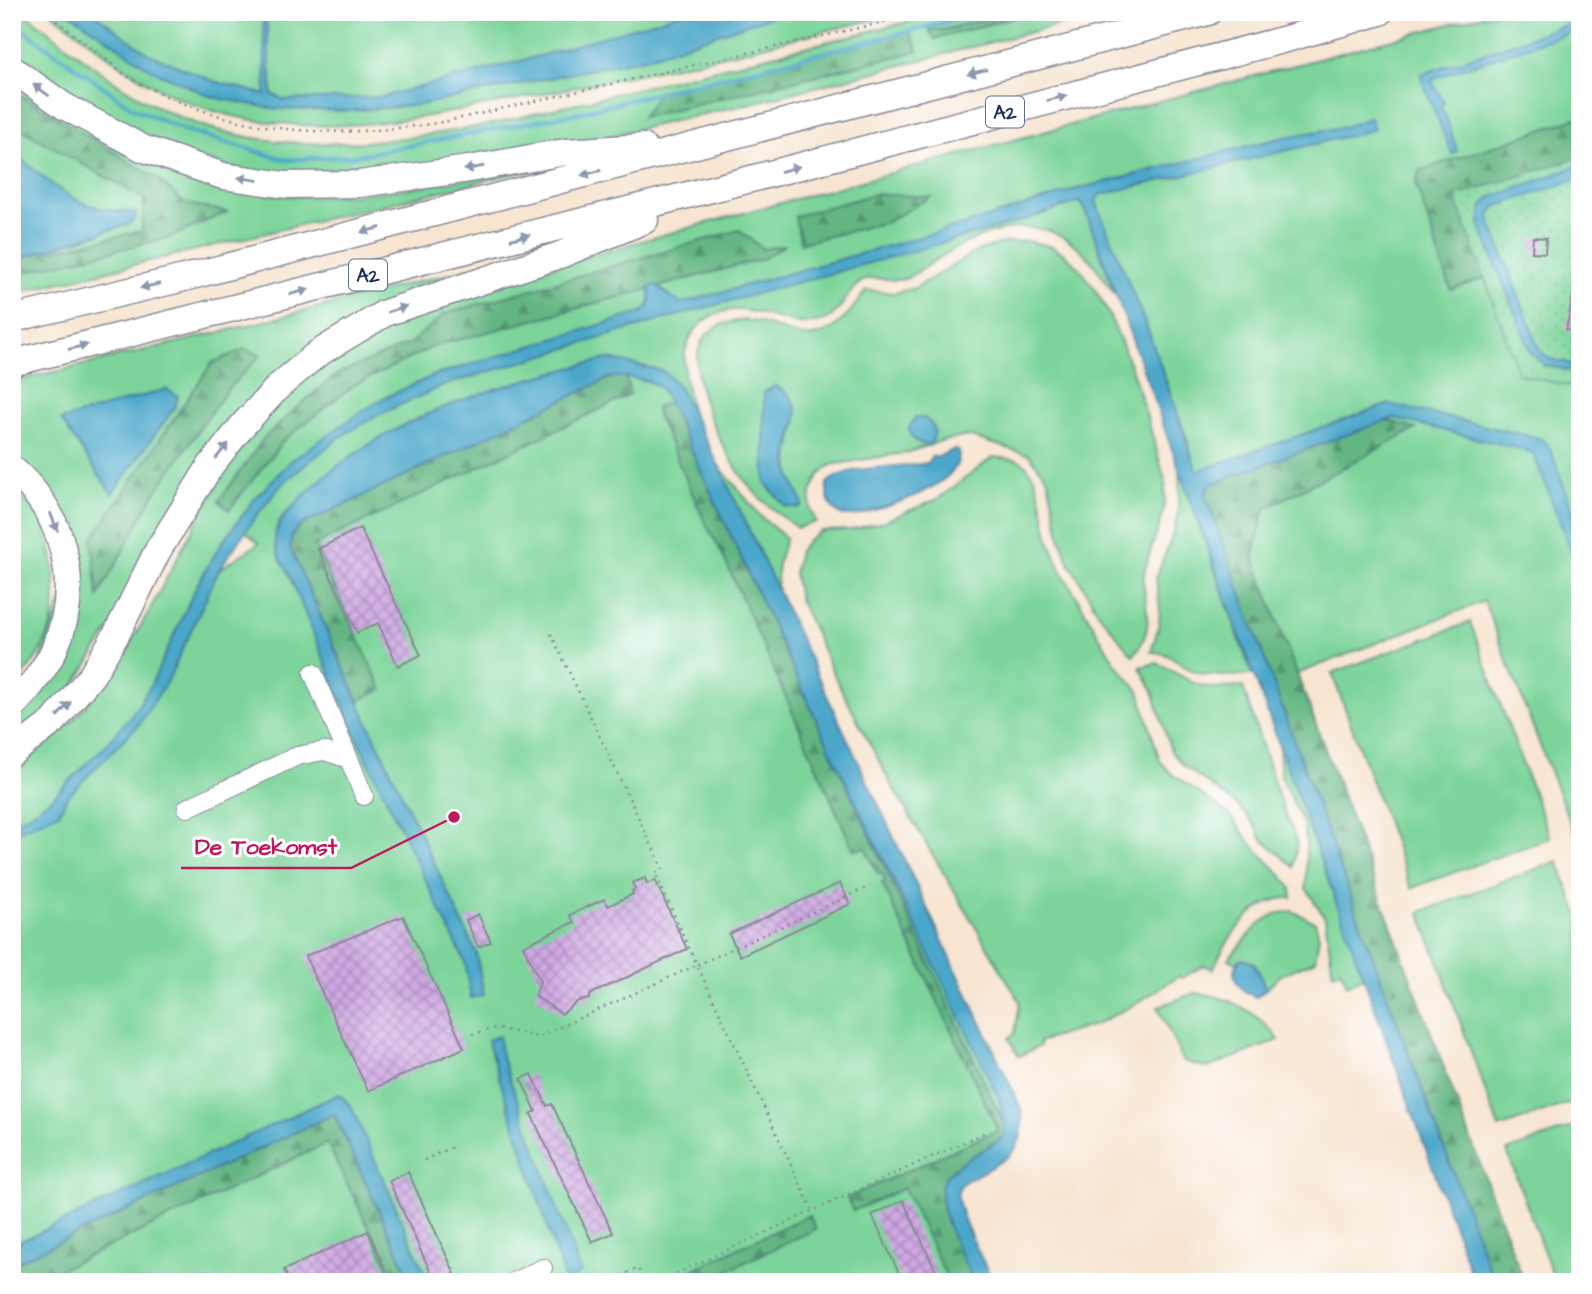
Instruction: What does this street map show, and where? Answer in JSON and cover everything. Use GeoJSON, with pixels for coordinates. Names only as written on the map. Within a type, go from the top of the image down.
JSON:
{"type":"FeatureCollection","features":[{"type":"Feature","properties":{"kind":"highway","name":"A2"},"geometry":{"type":"LineString","coordinates":[[12,319],[180,279],[1208,12]]}},
{"type":"Feature","properties":{"kind":"highway","name":"A2"},"geometry":{"type":"LineString","coordinates":[[12,363],[724,186],[1380,12]]}},
{"type":"Feature","properties":{"kind":"highway","name":"A2"},"geometry":{"type":"LineString","coordinates":[[12,69],[64,106],[142,148],[223,176],[286,185],[359,184],[565,152],[704,144]]}},
{"type":"Feature","properties":{"kind":"highway","name":"A2"},"geometry":{"type":"LineString","coordinates":[[12,753],[53,722],[92,675],[117,633],[158,550],[211,465],[279,386],[317,354],[385,313],[560,255],[724,186]]}},
{"type":"Feature","properties":{"kind":"highway"},"geometry":{"type":"LineString","coordinates":[[12,469],[48,508],[64,551],[67,576],[64,620],[54,651],[33,683],[12,707]]}},
{"type":"Feature","properties":{"kind":"lane"},"geometry":{"type":"LineString","coordinates":[[313,673],[364,796]]}},
{"type":"Feature","properties":{"kind":"lane"},"geometry":{"type":"LineString","coordinates":[[187,808],[297,756],[324,751],[349,759]]}},
{"type":"Feature","properties":{"kind":"lane"},"geometry":{"type":"LineString","coordinates":[[513,1282],[543,1268]]}},
{"type":"Feature","properties":{"kind":"path"},"geometry":{"type":"LineString","coordinates":[[45,12],[131,79],[181,103],[228,120],[283,130],[351,132],[392,130],[443,122],[929,12]]}},
{"type":"Feature","properties":{"kind":"path"},"geometry":{"type":"LineString","coordinates":[[893,12],[896,21]]}},
{"type":"Feature","properties":{"kind":"path"},"geometry":{"type":"LineString","coordinates":[[551,634],[663,869],[655,873],[812,1209]]}},
{"type":"Feature","properties":{"kind":"path"},"geometry":{"type":"LineString","coordinates":[[472,1034],[495,1028],[538,1037],[870,886]]}},
{"type":"Feature","properties":{"kind":"path"},"geometry":{"type":"LineString","coordinates":[[657,1282],[812,1209],[984,1133]]}},
{"type":"Feature","properties":{"kind":"path"},"geometry":{"type":"LineString","coordinates":[[424,1160],[454,1146]]}},
{"type":"Feature","properties":{"kind":"path"},"geometry":{"type":"LineString","coordinates":[[608,1282],[638,1268],[644,1282]]}},
{"type":"Feature","properties":{"kind":"green space"},"geometry":{"type":"Polygon","coordinates":[[[12,12],[24,12],[109,77],[164,110],[203,126],[242,136],[283,142],[324,143],[406,138],[488,125],[948,12],[1110,12],[760,101],[583,142],[433,170],[277,181],[166,148],[87,107],[12,55],[12,12]]]}},
{"type":"Feature","properties":{"kind":"green space"},"geometry":{"type":"Polygon","coordinates":[[[51,12],[88,12],[174,73],[283,100],[272,94],[266,12],[888,12],[889,17],[657,70],[451,112],[365,124],[322,126],[279,124],[236,117],[173,96],[118,63],[51,12]]]}},
{"type":"Feature","properties":{"kind":"green space"},"geometry":{"type":"Polygon","coordinates":[[[92,12],[263,12],[267,95],[213,81],[147,53],[92,12]]]}},
{"type":"Feature","properties":{"kind":"green space"},"geometry":{"type":"Polygon","coordinates":[[[1011,12],[1032,12],[935,39],[929,29],[943,30],[1011,12]]]}},
{"type":"Feature","properties":{"kind":"green space"},"geometry":{"type":"Polygon","coordinates":[[[1495,12],[1580,12],[1580,117],[1419,171],[1416,184],[1451,289],[1499,273],[1531,353],[1547,366],[1580,373],[1580,848],[1484,601],[1297,674],[1222,500],[1195,470],[1188,442],[1149,333],[1096,203],[1092,186],[1078,189],[1115,295],[1084,253],[1056,233],[1023,228],[989,234],[957,248],[901,280],[864,280],[853,289],[830,318],[823,321],[808,324],[792,322],[747,310],[716,314],[701,324],[687,344],[684,366],[692,413],[679,387],[663,371],[608,359],[586,364],[437,411],[368,445],[336,468],[288,510],[276,530],[604,370],[642,368],[674,388],[1005,1091],[1013,1124],[1011,1136],[1005,1146],[945,1185],[945,1204],[980,1282],[12,1282],[12,765],[61,732],[98,691],[154,603],[228,466],[254,429],[284,397],[331,362],[367,340],[442,305],[520,277],[704,224],[1495,12]],[[657,285],[649,288],[651,298],[647,308],[632,317],[632,329],[679,315],[678,303],[657,285]],[[240,527],[220,556],[158,681],[170,664],[215,572],[259,543],[240,527]]]}},
{"type":"Feature","properties":{"kind":"green space"},"geometry":{"type":"Polygon","coordinates":[[[910,31],[918,51],[642,117],[660,91],[910,31]]]}},
{"type":"Feature","properties":{"kind":"green space"},"geometry":{"type":"Polygon","coordinates":[[[12,78],[266,195],[372,193],[546,166],[12,294],[12,260],[129,224],[136,217],[134,212],[97,208],[81,202],[53,185],[12,151],[12,78]]]}},
{"type":"Feature","properties":{"kind":"green space"},"geometry":{"type":"Polygon","coordinates":[[[12,90],[158,179],[184,203],[227,212],[171,237],[12,275],[12,259],[142,231],[144,199],[12,124],[12,90]]]}},
{"type":"Feature","properties":{"kind":"green space"},"geometry":{"type":"Polygon","coordinates":[[[1580,117],[1580,165],[1499,273],[1451,290],[1416,184],[1419,171],[1580,117]]]}},
{"type":"Feature","properties":{"kind":"green space"},"geometry":{"type":"Polygon","coordinates":[[[1580,157],[1580,393],[1578,388],[1519,374],[1455,196],[1580,157]]]}},
{"type":"Feature","properties":{"kind":"green space"},"geometry":{"type":"Polygon","coordinates":[[[875,194],[930,197],[887,222],[801,243],[795,216],[875,194]]]}},
{"type":"Feature","properties":{"kind":"green space"},"geometry":{"type":"Polygon","coordinates":[[[739,230],[763,249],[785,245],[762,259],[435,346],[354,385],[284,440],[229,510],[219,501],[264,438],[337,374],[409,344],[445,314],[739,230]]]}},
{"type":"Feature","properties":{"kind":"green space"},"geometry":{"type":"Polygon","coordinates":[[[1026,241],[1046,245],[1074,262],[1093,286],[1110,317],[1137,387],[1165,480],[1165,495],[1164,507],[1143,577],[1147,628],[1143,641],[1133,656],[1098,612],[1069,562],[1061,540],[1048,479],[1029,455],[968,436],[941,441],[909,452],[831,465],[819,475],[811,492],[810,508],[816,522],[797,528],[751,489],[713,426],[704,402],[698,378],[698,356],[704,338],[719,326],[740,321],[759,322],[792,334],[809,336],[826,332],[845,318],[866,290],[894,293],[915,288],[977,251],[1002,243],[1026,241]],[[764,392],[765,476],[803,502],[790,471],[791,443],[797,421],[764,392]]]}},
{"type":"Feature","properties":{"kind":"green space"},"geometry":{"type":"Polygon","coordinates":[[[538,251],[265,385],[65,700],[12,741],[12,714],[26,702],[74,566],[12,460],[12,382],[538,251]]]}},
{"type":"Feature","properties":{"kind":"green space"},"geometry":{"type":"Polygon","coordinates":[[[244,349],[261,355],[227,390],[154,494],[98,597],[92,539],[212,363],[244,349]]]}},
{"type":"Feature","properties":{"kind":"green space"},"geometry":{"type":"Polygon","coordinates":[[[611,377],[626,377],[630,395],[315,545],[382,689],[358,701],[291,550],[294,532],[302,525],[611,377]]]}},
{"type":"Feature","properties":{"kind":"green space"},"geometry":{"type":"Polygon","coordinates":[[[669,402],[1004,1124],[1004,1136],[969,1159],[945,1217],[974,1282],[949,1282],[904,1188],[853,1211],[847,1198],[998,1130],[882,883],[886,881],[881,872],[877,873],[865,847],[854,851],[721,551],[706,524],[656,412],[657,407],[669,402]]]}},
{"type":"Feature","properties":{"kind":"green space"},"geometry":{"type":"Polygon","coordinates":[[[1386,420],[1416,429],[1265,509],[1253,556],[1524,1282],[1494,1282],[1205,496],[1210,484],[1386,420]]]}},
{"type":"Feature","properties":{"kind":"green space"},"geometry":{"type":"Polygon","coordinates":[[[993,457],[1018,460],[1026,465],[1034,477],[1049,540],[1061,570],[1115,663],[1139,691],[1160,761],[1172,774],[1229,814],[1252,845],[1291,888],[1292,898],[1278,899],[1254,911],[1234,932],[1213,969],[1204,965],[1182,978],[1179,976],[1134,1005],[1094,1025],[1039,1042],[1040,1046],[1019,1056],[1009,1038],[1015,1033],[1020,1002],[892,786],[836,679],[799,599],[794,572],[799,551],[821,531],[850,530],[882,522],[938,499],[993,457]]]}},
{"type":"Feature","properties":{"kind":"green space"},"geometry":{"type":"Polygon","coordinates":[[[719,466],[761,517],[786,538],[778,566],[778,594],[719,466]]]}},
{"type":"Feature","properties":{"kind":"green space"},"geometry":{"type":"Polygon","coordinates":[[[1180,472],[1252,675],[1203,674],[1165,654],[1151,652],[1159,625],[1156,578],[1174,531],[1180,472]]]}},
{"type":"Feature","properties":{"kind":"green space"},"geometry":{"type":"Polygon","coordinates":[[[12,485],[40,518],[45,530],[53,560],[55,593],[48,635],[32,664],[12,689],[12,485]]]}},
{"type":"Feature","properties":{"kind":"green space"},"geometry":{"type":"Polygon","coordinates":[[[1470,622],[1550,838],[1411,888],[1332,673],[1470,622]]]}},
{"type":"Feature","properties":{"kind":"green space"},"geometry":{"type":"Polygon","coordinates":[[[1157,663],[1203,686],[1243,687],[1279,798],[1297,843],[1294,867],[1261,838],[1254,824],[1238,806],[1183,765],[1171,751],[1153,691],[1140,667],[1157,663]]]}},
{"type":"Feature","properties":{"kind":"green space"},"geometry":{"type":"Polygon","coordinates":[[[1279,746],[1364,977],[1347,985],[1341,970],[1333,973],[1325,918],[1306,888],[1306,842],[1303,823],[1281,777],[1279,746]]]}},
{"type":"Feature","properties":{"kind":"green space"},"geometry":{"type":"Polygon","coordinates":[[[1558,861],[1580,920],[1580,1099],[1499,1128],[1420,912],[1558,861]]]}},
{"type":"Feature","properties":{"kind":"green space"},"geometry":{"type":"Polygon","coordinates":[[[1292,911],[1315,922],[1319,936],[1315,960],[1281,975],[1266,989],[1254,962],[1240,959],[1237,963],[1228,959],[1260,923],[1275,914],[1292,911]]]}},
{"type":"Feature","properties":{"kind":"green space"},"geometry":{"type":"Polygon","coordinates":[[[1194,993],[1218,997],[1242,1007],[1263,1022],[1279,1040],[1207,1068],[1183,1061],[1158,1007],[1194,993]]]}},
{"type":"Feature","properties":{"kind":"green space"},"geometry":{"type":"Polygon","coordinates":[[[334,1114],[412,1282],[396,1282],[327,1143],[34,1282],[12,1282],[12,1264],[334,1114]]]}},
{"type":"Feature","properties":{"kind":"green space"},"geometry":{"type":"Polygon","coordinates":[[[1580,1124],[1580,1281],[1555,1282],[1507,1151],[1580,1124]]]}},
{"type":"Feature","properties":{"kind":"green space"},"geometry":{"type":"Polygon","coordinates":[[[809,1215],[816,1229],[703,1282],[666,1282],[809,1215]]]}},
{"type":"Feature","properties":{"kind":"water"},"geometry":{"type":"Polygon","coordinates":[[[68,12],[92,12],[147,53],[213,81],[266,95],[263,12],[266,12],[272,94],[284,100],[382,97],[543,55],[685,12],[785,12],[645,58],[420,105],[348,111],[275,109],[212,97],[152,70],[68,12]]]}},
{"type":"Feature","properties":{"kind":"water"},"geometry":{"type":"Polygon","coordinates":[[[1580,20],[1580,29],[1434,78],[1432,82],[1444,101],[1441,109],[1446,116],[1457,151],[1452,154],[1421,78],[1422,74],[1580,20]]]}},
{"type":"Feature","properties":{"kind":"water"},"geometry":{"type":"Polygon","coordinates":[[[1369,118],[1374,129],[1099,195],[1096,202],[1149,333],[1197,471],[1389,404],[1538,438],[1546,442],[1551,451],[1580,530],[1580,574],[1534,455],[1520,449],[1393,418],[1210,484],[1205,494],[1363,931],[1494,1282],[1474,1282],[1087,215],[1082,204],[1078,202],[1019,222],[650,323],[445,385],[380,414],[340,437],[282,484],[257,515],[220,568],[169,678],[140,723],[67,797],[59,813],[12,834],[12,823],[53,797],[109,742],[136,709],[151,685],[198,583],[221,544],[257,496],[292,460],[384,398],[435,375],[643,312],[650,304],[650,286],[657,285],[671,298],[682,303],[981,220],[1077,189],[1284,137],[1344,127],[1369,118]]]}},
{"type":"Feature","properties":{"kind":"water"},"geometry":{"type":"Polygon","coordinates":[[[12,151],[67,195],[97,208],[134,212],[136,217],[129,224],[12,260],[12,151]]]}},
{"type":"Feature","properties":{"kind":"water"},"geometry":{"type":"Polygon","coordinates":[[[1580,165],[1580,178],[1495,207],[1489,218],[1540,351],[1550,359],[1580,366],[1580,373],[1544,365],[1531,353],[1480,226],[1480,218],[1490,198],[1580,165]]]}},
{"type":"Feature","properties":{"kind":"water"},"geometry":{"type":"Polygon","coordinates":[[[608,359],[663,371],[679,387],[719,466],[1022,1110],[1021,1136],[1012,1153],[964,1182],[958,1191],[965,1223],[993,1282],[974,1282],[950,1230],[941,1201],[941,1188],[945,1178],[956,1167],[1004,1136],[999,1099],[829,747],[669,402],[659,387],[648,381],[611,377],[302,525],[291,538],[291,550],[358,701],[476,952],[484,995],[471,998],[465,962],[356,736],[280,558],[275,537],[288,512],[337,467],[371,443],[408,423],[486,392],[608,359]]]}},
{"type":"Feature","properties":{"kind":"water"},"geometry":{"type":"Polygon","coordinates":[[[775,386],[787,394],[797,411],[788,464],[803,505],[799,508],[785,506],[766,484],[764,392],[775,386]]]}},
{"type":"Feature","properties":{"kind":"water"},"geometry":{"type":"Polygon","coordinates":[[[166,389],[178,396],[175,407],[112,494],[61,420],[166,389]]]}},
{"type":"Feature","properties":{"kind":"water"},"geometry":{"type":"Polygon","coordinates":[[[915,418],[924,418],[932,424],[935,433],[930,446],[911,436],[909,428],[915,418]]]}},
{"type":"Feature","properties":{"kind":"water"},"geometry":{"type":"Polygon","coordinates":[[[955,449],[958,451],[958,462],[951,472],[913,497],[850,516],[838,513],[829,502],[827,483],[836,477],[860,470],[928,463],[932,456],[938,457],[955,449]]]}},
{"type":"Feature","properties":{"kind":"water"},"geometry":{"type":"Polygon","coordinates":[[[1240,959],[1246,959],[1254,965],[1266,989],[1256,997],[1244,990],[1236,980],[1234,971],[1240,959]]]}},
{"type":"Feature","properties":{"kind":"water"},"geometry":{"type":"Polygon","coordinates":[[[499,1036],[501,1055],[581,1272],[571,1280],[564,1278],[487,1040],[499,1036]]]}},
{"type":"Feature","properties":{"kind":"water"},"geometry":{"type":"Polygon","coordinates":[[[339,1094],[351,1106],[429,1282],[412,1282],[334,1114],[12,1264],[12,1245],[339,1094]]]}},
{"type":"Feature","properties":{"kind":"building"},"geometry":{"type":"Polygon","coordinates":[[[1533,237],[1546,238],[1545,253],[1532,252],[1533,237]]]}},
{"type":"Feature","properties":{"kind":"building"},"geometry":{"type":"Polygon","coordinates":[[[1574,291],[1580,292],[1580,333],[1566,330],[1574,291]]]}},
{"type":"Feature","properties":{"kind":"building"},"geometry":{"type":"Polygon","coordinates":[[[360,528],[421,655],[398,666],[378,623],[357,633],[318,549],[360,528]]]}},
{"type":"Feature","properties":{"kind":"building"},"geometry":{"type":"Polygon","coordinates":[[[645,878],[647,884],[655,880],[687,949],[591,994],[589,999],[578,1001],[562,1014],[535,996],[540,981],[523,946],[574,922],[570,915],[604,899],[608,906],[633,894],[635,889],[632,883],[645,878]]]}},
{"type":"Feature","properties":{"kind":"building"},"geometry":{"type":"Polygon","coordinates":[[[840,883],[850,904],[740,956],[729,934],[840,883]]]}},
{"type":"Feature","properties":{"kind":"building"},"geometry":{"type":"Polygon","coordinates":[[[478,914],[491,942],[478,947],[466,920],[478,914]]]}},
{"type":"Feature","properties":{"kind":"building"},"geometry":{"type":"Polygon","coordinates":[[[403,916],[464,1048],[368,1091],[305,956],[403,916]]]}},
{"type":"Feature","properties":{"kind":"building"},"geometry":{"type":"Polygon","coordinates":[[[532,1074],[547,1106],[552,1104],[613,1233],[592,1242],[531,1114],[536,1111],[521,1079],[532,1074]]]}},
{"type":"Feature","properties":{"kind":"building"},"geometry":{"type":"Polygon","coordinates":[[[408,1172],[455,1274],[438,1282],[435,1282],[389,1181],[408,1172]]]}},
{"type":"Feature","properties":{"kind":"building"},"geometry":{"type":"Polygon","coordinates":[[[903,1200],[941,1282],[903,1282],[872,1215],[903,1200]]]}},
{"type":"Feature","properties":{"kind":"building"},"geometry":{"type":"Polygon","coordinates":[[[368,1231],[391,1282],[289,1282],[284,1270],[368,1231]]]}},
{"type":"Feature","properties":{"kind":"waterway"},"geometry":{"type":"LineString","coordinates":[[12,22],[133,108],[187,131],[286,160],[355,156],[573,114],[987,12]]}},
{"type":"Feature","properties":{"kind":"place","name":"De Toekomst"},"geometry":{"type":"Point","coordinates":[454,817]}}]}
